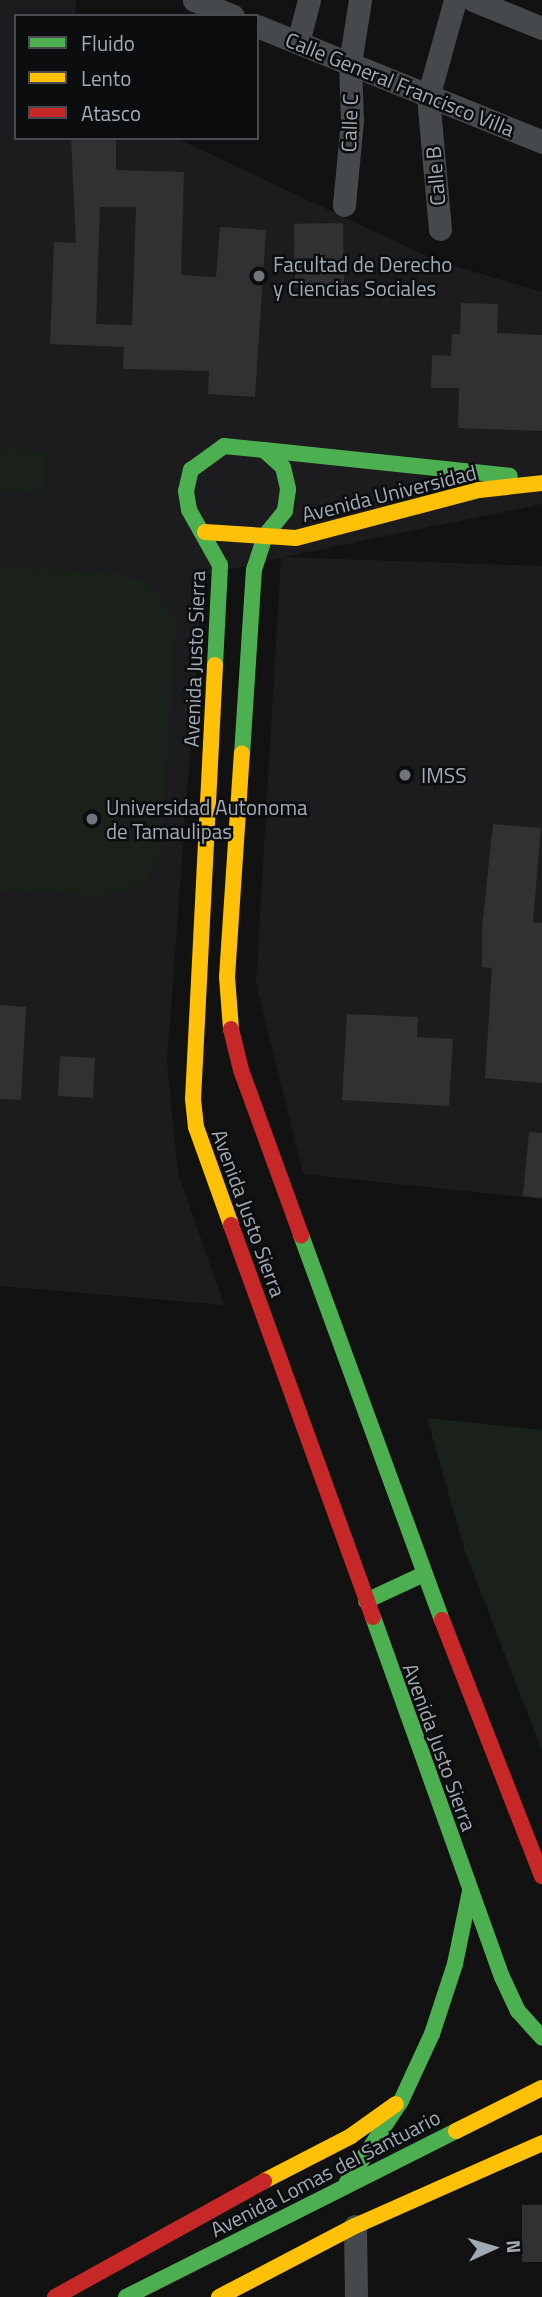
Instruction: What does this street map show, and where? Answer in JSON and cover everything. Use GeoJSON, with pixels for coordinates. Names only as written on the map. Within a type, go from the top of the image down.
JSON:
{"type":"FeatureCollection","features":[{"type":"Feature","properties":{"kind":"main road","name":"Avenida Justo Sierra"},"geometry":{"type":"LineString","coordinates":[[542,1876],[424,1574],[241,1070],[229,1019],[227,977],[254,569],[265,536],[285,511],[288,489],[283,467],[264,450],[224,446],[191,470],[186,491],[189,510],[205,532],[220,565],[193,1099],[196,1127],[470,1891],[518,2011],[542,2038]]}},
{"type":"Feature","properties":{"kind":"main road","name":"Avenida Universidad"},"geometry":{"type":"LineString","coordinates":[[264,450],[450,467],[542,482]]}},
{"type":"Feature","properties":{"kind":"main road","name":"Avenida Universidad"},"geometry":{"type":"LineString","coordinates":[[205,532],[296,538],[479,490],[542,482]]}},
{"type":"Feature","properties":{"kind":"main road"},"geometry":{"type":"LineString","coordinates":[[366,1601],[424,1574]]}},
{"type":"Feature","properties":{"kind":"main road"},"geometry":{"type":"LineString","coordinates":[[346,2184],[401,2101],[432,2034],[455,1964],[470,1891]]}},
{"type":"Feature","properties":{"kind":"main road","name":"Avenida Lomas del Santuario"},"geometry":{"type":"LineString","coordinates":[[55,2297],[267,2203],[346,2184],[542,2088]]}},
{"type":"Feature","properties":{"kind":"main road","name":"Avenida Lomas del Santuario"},"geometry":{"type":"LineString","coordinates":[[126,2297],[267,2203],[401,2101]]}},
{"type":"Feature","properties":{"kind":"main road"},"geometry":{"type":"LineString","coordinates":[[219,2297],[355,2227],[542,2143]]}},
{"type":"Feature","properties":{"kind":"street"},"geometry":{"type":"LineString","coordinates":[[194,0],[228,14]]}},
{"type":"Feature","properties":{"kind":"street"},"geometry":{"type":"LineString","coordinates":[[298,42],[309,0]]}},
{"type":"Feature","properties":{"kind":"street","name":"Calle C"},"geometry":{"type":"LineString","coordinates":[[344,205],[352,121],[351,63],[360,0]]}},
{"type":"Feature","properties":{"kind":"street","name":"Calle B"},"geometry":{"type":"LineString","coordinates":[[440,229],[428,97],[455,0]]}},
{"type":"Feature","properties":{"kind":"street"},"geometry":{"type":"LineString","coordinates":[[473,0],[542,28]]}},
{"type":"Feature","properties":{"kind":"street","name":"Calle General Francisco Villa"},"geometry":{"type":"LineString","coordinates":[[259,27],[542,142]]}},
{"type":"Feature","properties":{"kind":"street"},"geometry":{"type":"LineString","coordinates":[[355,2227],[356,2297]]}},
{"type":"Feature","properties":{"kind":"shaded area","name":"Universidad Autonoma de Tamaulipas"},"geometry":{"type":"Polygon","coordinates":[[[0,0],[76,0],[75,14],[14,14],[14,140],[180,140],[435,260],[542,292],[542,504],[284,557],[542,566],[542,1199],[303,1174],[256,983],[281,558],[203,575],[167,1062],[178,1173],[224,1305],[0,1286],[0,0]]]}},
{"type":"Feature","properties":{"kind":"shaded area"},"geometry":{"type":"Polygon","coordinates":[[[0,448],[46,451],[43,494],[0,491],[0,448]]]}},
{"type":"Feature","properties":{"kind":"shaded area"},"geometry":{"type":"Polygon","coordinates":[[[0,566],[122,574],[144,582],[160,594],[176,621],[160,857],[147,878],[129,890],[108,896],[0,890],[0,566]]]}},
{"type":"Feature","properties":{"kind":"shaded area"},"geometry":{"type":"Polygon","coordinates":[[[427,1418],[542,1430],[542,1751],[465,1551],[427,1418]]]}},
{"type":"Feature","properties":{"kind":"building"},"geometry":{"type":"Polygon","coordinates":[[[71,140],[116,140],[116,170],[184,172],[181,275],[216,277],[220,227],[266,230],[255,397],[208,394],[209,371],[123,369],[124,347],[50,344],[54,242],[76,243],[71,140]],[[100,207],[96,324],[132,325],[136,207],[100,207]]]}},
{"type":"Feature","properties":{"kind":"building"},"geometry":{"type":"Polygon","coordinates":[[[343,223],[344,286],[295,287],[294,224],[343,223]]]}},
{"type":"Feature","properties":{"kind":"building"},"geometry":{"type":"Polygon","coordinates":[[[461,303],[498,304],[497,333],[542,335],[542,431],[458,428],[459,388],[431,388],[432,355],[451,356],[452,334],[460,334],[461,303]]]}},
{"type":"Feature","properties":{"kind":"building"},"geometry":{"type":"Polygon","coordinates":[[[493,824],[541,828],[533,922],[542,923],[542,1083],[485,1078],[492,968],[482,967],[482,928],[493,824]]]}},
{"type":"Feature","properties":{"kind":"building"},"geometry":{"type":"Polygon","coordinates":[[[0,1005],[26,1007],[21,1100],[0,1099],[0,1005]]]}},
{"type":"Feature","properties":{"kind":"building"},"geometry":{"type":"Polygon","coordinates":[[[347,1014],[418,1017],[417,1037],[453,1039],[449,1106],[342,1100],[347,1014]]]}},
{"type":"Feature","properties":{"kind":"building"},"geometry":{"type":"Polygon","coordinates":[[[60,1056],[95,1058],[93,1098],[58,1096],[60,1056]]]}},
{"type":"Feature","properties":{"kind":"building"},"geometry":{"type":"Polygon","coordinates":[[[529,1132],[542,1133],[542,1198],[523,1196],[529,1132]]]}},
{"type":"Feature","properties":{"kind":"building"},"geometry":{"type":"Polygon","coordinates":[[[522,2205],[542,2205],[542,2262],[522,2262],[522,2205]]]}},
{"type":"Feature","properties":{"kind":"traffic: fast"},"geometry":{"type":"LineString","coordinates":[[215,665],[220,565],[189,510],[186,491],[191,470],[224,446],[264,450],[283,467],[288,489],[285,511],[265,536],[254,569],[242,754]]}},
{"type":"Feature","properties":{"kind":"traffic: fast"},"geometry":{"type":"LineString","coordinates":[[264,450],[510,476]]}},
{"type":"Feature","properties":{"kind":"traffic: fast"},"geometry":{"type":"LineString","coordinates":[[301,1235],[442,1620]]}},
{"type":"Feature","properties":{"kind":"traffic: fast"},"geometry":{"type":"LineString","coordinates":[[366,1601],[424,1574]]}},
{"type":"Feature","properties":{"kind":"traffic: fast"},"geometry":{"type":"LineString","coordinates":[[373,1617],[502,1977],[518,2011],[542,2038]]}},
{"type":"Feature","properties":{"kind":"traffic: fast"},"geometry":{"type":"LineString","coordinates":[[346,2184],[401,2101],[432,2034],[455,1964],[470,1891]]}},
{"type":"Feature","properties":{"kind":"traffic: fast"},"geometry":{"type":"LineString","coordinates":[[126,2297],[456,2131]]}},
{"type":"Feature","properties":{"kind":"traffic: slow"},"geometry":{"type":"LineString","coordinates":[[205,532],[296,538],[479,490],[542,483]]}},
{"type":"Feature","properties":{"kind":"traffic: slow"},"geometry":{"type":"LineString","coordinates":[[215,665],[193,1099],[196,1127],[231,1225]]}},
{"type":"Feature","properties":{"kind":"traffic: slow"},"geometry":{"type":"LineString","coordinates":[[231,1029],[227,977],[242,754]]}},
{"type":"Feature","properties":{"kind":"traffic: slow"},"geometry":{"type":"LineString","coordinates":[[456,2131],[542,2088]]}},
{"type":"Feature","properties":{"kind":"traffic: slow"},"geometry":{"type":"LineString","coordinates":[[264,2181],[351,2136],[396,2104]]}},
{"type":"Feature","properties":{"kind":"traffic: slow"},"geometry":{"type":"LineString","coordinates":[[219,2297],[355,2226],[542,2143]]}},
{"type":"Feature","properties":{"kind":"traffic: jam"},"geometry":{"type":"LineString","coordinates":[[231,1029],[241,1070],[301,1235]]}},
{"type":"Feature","properties":{"kind":"traffic: jam"},"geometry":{"type":"LineString","coordinates":[[231,1225],[373,1617]]}},
{"type":"Feature","properties":{"kind":"traffic: jam"},"geometry":{"type":"LineString","coordinates":[[442,1620],[542,1876]]}},
{"type":"Feature","properties":{"kind":"traffic: jam"},"geometry":{"type":"LineString","coordinates":[[55,2297],[264,2181]]}},
{"type":"Feature","properties":{"kind":"place","name":"Facultad de Derecho y Ciencias Sociales"},"geometry":{"type":"Point","coordinates":[259,276]}},
{"type":"Feature","properties":{"kind":"place","name":"IMSS"},"geometry":{"type":"Point","coordinates":[405,775]}},
{"type":"Feature","properties":{"kind":"place","name":"Universidad Autonoma de Tamaulipas"},"geometry":{"type":"Point","coordinates":[92,819]}}]}
